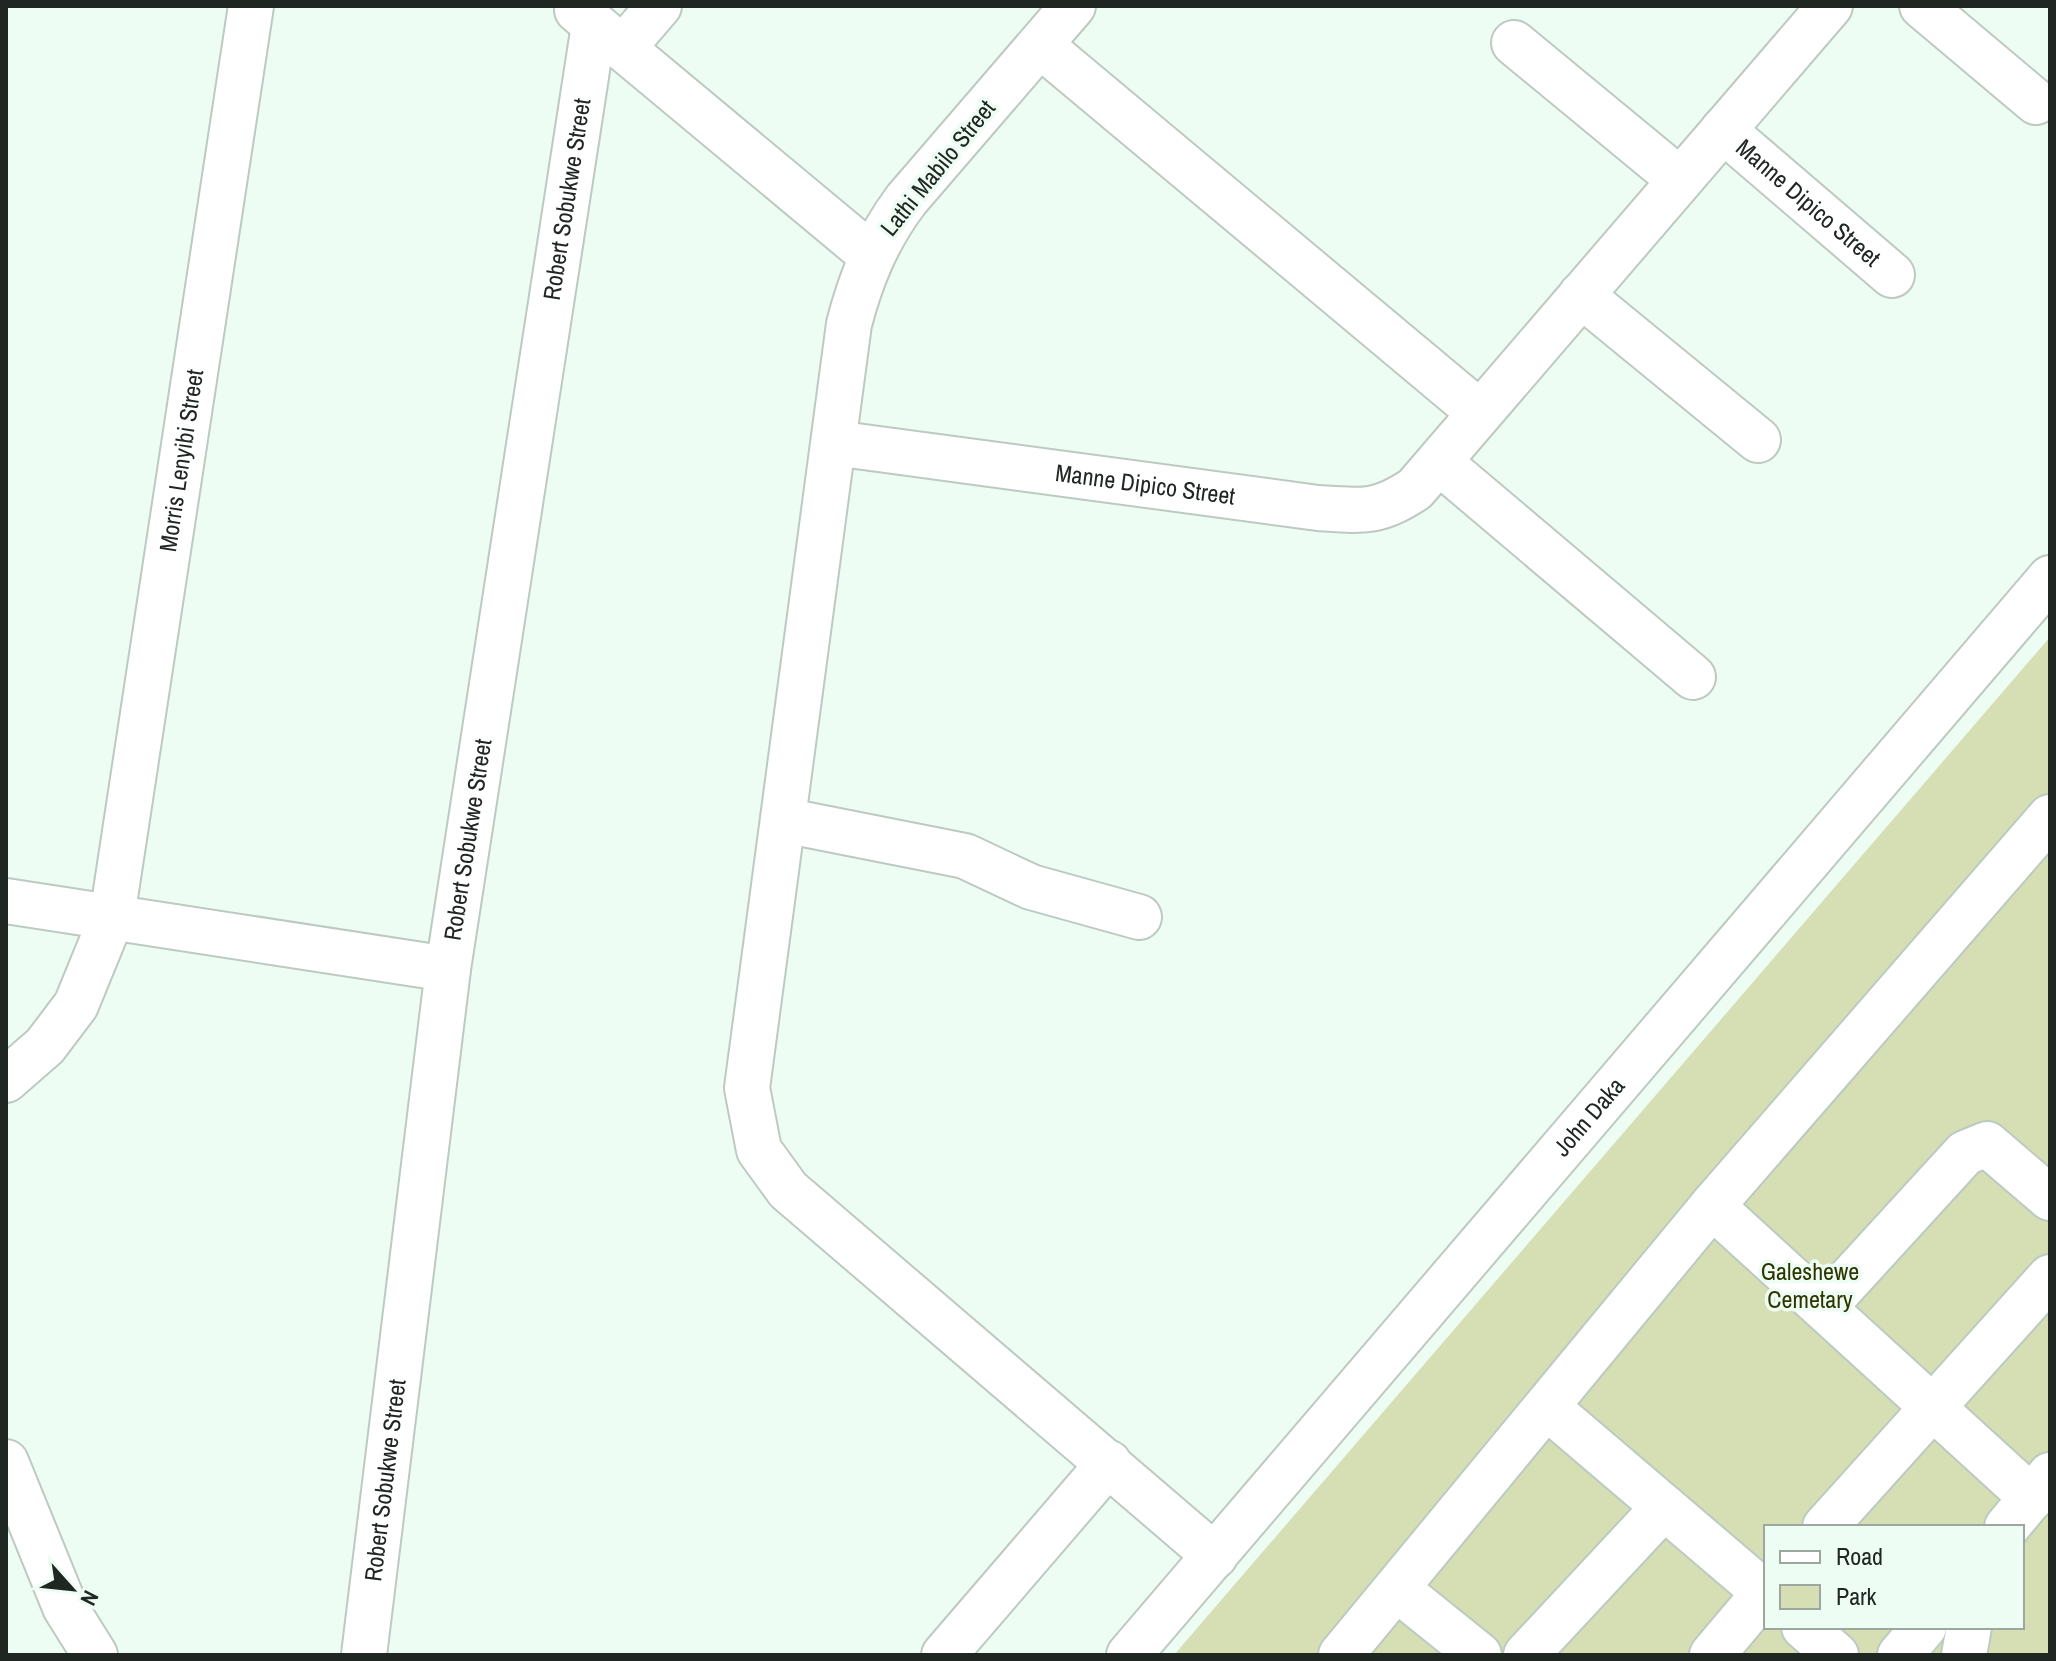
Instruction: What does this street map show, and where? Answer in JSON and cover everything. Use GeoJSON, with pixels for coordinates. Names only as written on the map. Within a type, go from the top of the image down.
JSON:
{"type":"FeatureCollection","features":[{"type":"Feature","properties":{"kind":"street","name":"Morris Lenyibi Street"},"geometry":{"type":"LineString","coordinates":[[6,1080],[45,1046],[76,1005],[112,917],[251,6]]}},
{"type":"Feature","properties":{"kind":"street"},"geometry":{"type":"LineString","coordinates":[[596,27],[659,6]]}},
{"type":"Feature","properties":{"kind":"street","name":"Lathi Mabilo Street"},"geometry":{"type":"LineString","coordinates":[[1073,6],[906,200],[871,255],[849,324],[747,1088],[759,1150],[770,1170],[788,1190],[1215,1556]]}},
{"type":"Feature","properties":{"kind":"street","name":"Manne Dipico Street"},"geometry":{"type":"LineString","coordinates":[[834,443],[1350,510],[1389,507],[1415,489],[1439,462],[1830,6]]}},
{"type":"Feature","properties":{"kind":"street"},"geometry":{"type":"LineString","coordinates":[[1922,6],[2036,102]]}},
{"type":"Feature","properties":{"kind":"street"},"geometry":{"type":"LineString","coordinates":[[596,27],[871,255]]}},
{"type":"Feature","properties":{"kind":"street","name":"Robert Sobukwe Street"},"geometry":{"type":"LineString","coordinates":[[364,1655],[448,969],[596,27]]}},
{"type":"Feature","properties":{"kind":"street"},"geometry":{"type":"LineString","coordinates":[[1514,43],[1680,180]]}},
{"type":"Feature","properties":{"kind":"street"},"geometry":{"type":"LineString","coordinates":[[1040,45],[1479,412]]}},
{"type":"Feature","properties":{"kind":"street","name":"Manne Dipico Street"},"geometry":{"type":"LineString","coordinates":[[1723,130],[1892,275]]}},
{"type":"Feature","properties":{"kind":"street"},"geometry":{"type":"LineString","coordinates":[[1581,295],[1758,440]]}},
{"type":"Feature","properties":{"kind":"street"},"geometry":{"type":"LineString","coordinates":[[1439,462],[1693,677]]}},
{"type":"Feature","properties":{"kind":"street","name":"John Daka"},"geometry":{"type":"LineString","coordinates":[[1129,1655],[2050,578]]}},
{"type":"Feature","properties":{"kind":"street"},"geometry":{"type":"LineString","coordinates":[[783,820],[965,856],[1031,887],[1139,917]]}},
{"type":"Feature","properties":{"kind":"street"},"geometry":{"type":"LineString","coordinates":[[1341,1655],[1712,1206],[2046,829]]}},
{"type":"Feature","properties":{"kind":"street"},"geometry":{"type":"LineString","coordinates":[[6,901],[448,969]]}},
{"type":"Feature","properties":{"kind":"street"},"geometry":{"type":"LineString","coordinates":[[1825,1306],[1965,1153],[1976,1146],[1987,1144],[2000,1152],[2050,1198]]}},
{"type":"Feature","properties":{"kind":"street"},"geometry":{"type":"LineString","coordinates":[[1712,1206],[1825,1306],[2030,1500]]}},
{"type":"Feature","properties":{"kind":"street"},"geometry":{"type":"LineString","coordinates":[[1827,1525],[2050,1277]]}},
{"type":"Feature","properties":{"kind":"street"},"geometry":{"type":"LineString","coordinates":[[1548,1408],[1764,1590]]}},
{"type":"Feature","properties":{"kind":"street"},"geometry":{"type":"LineString","coordinates":[[6,1462],[65,1607],[95,1655]]}},
{"type":"Feature","properties":{"kind":"street"},"geometry":{"type":"LineString","coordinates":[[944,1655],[1109,1463]]}},
{"type":"Feature","properties":{"kind":"street"},"geometry":{"type":"LineString","coordinates":[[1526,1655],[1664,1507]]}},
{"type":"Feature","properties":{"kind":"street"},"geometry":{"type":"LineString","coordinates":[[1397,1589],[1479,1655]]}},
{"type":"Feature","properties":{"kind":"street"},"geometry":{"type":"LineString","coordinates":[[1712,1655],[1764,1594]]}},
{"type":"Feature","properties":{"kind":"street"},"geometry":{"type":"LineString","coordinates":[[1806,1629],[1836,1655]]}},
{"type":"Feature","properties":{"kind":"street"},"geometry":{"type":"LineString","coordinates":[[1900,1655],[1922,1629]]}},
{"type":"Feature","properties":{"kind":"street"},"geometry":{"type":"LineString","coordinates":[[1964,1655],[1969,1629]]}},
{"type":"Feature","properties":{"kind":"green space","name":"Galeshewe Cemetary"},"geometry":{"type":"Polygon","coordinates":[[[2050,637],[2050,1655],[1174,1655],[2050,637]]]}}]}
